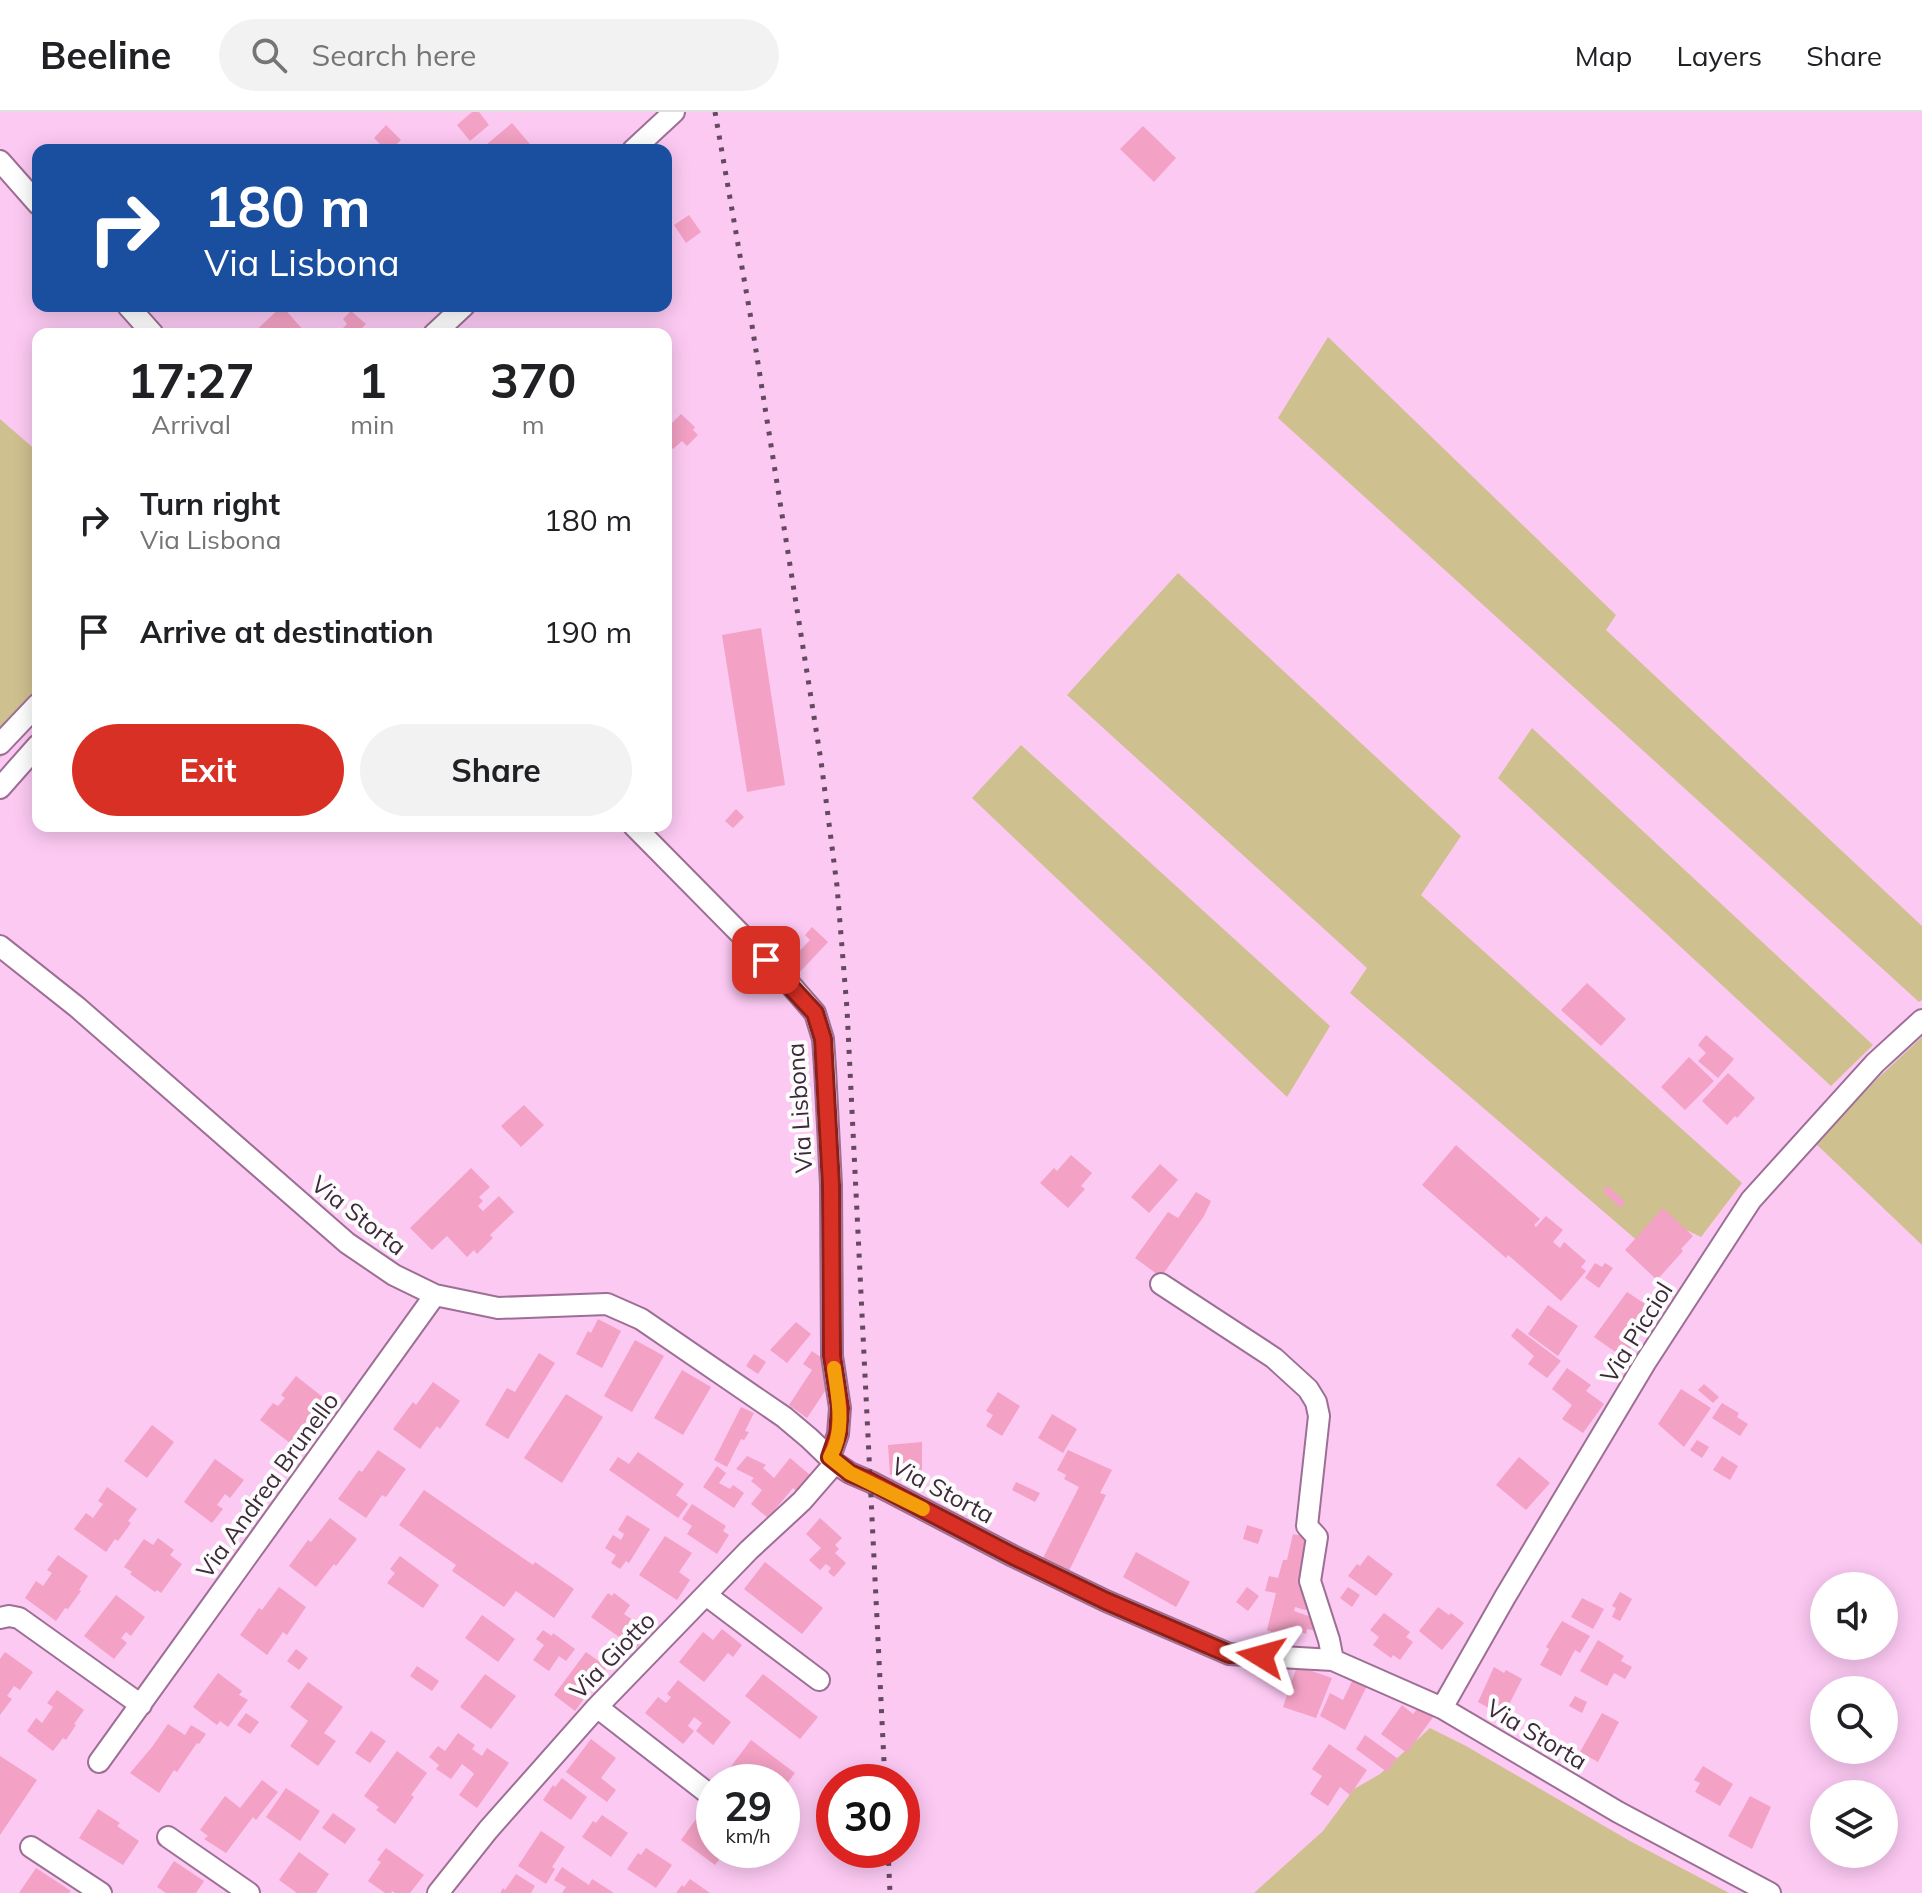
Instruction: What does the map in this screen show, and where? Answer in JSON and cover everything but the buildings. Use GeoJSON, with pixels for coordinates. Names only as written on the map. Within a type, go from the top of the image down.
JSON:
{"type":"FeatureCollection","features":[{"type":"Feature","properties":{"kind":"street"},"geometry":{"type":"LineString","coordinates":[[639,144],[674,112]]}},
{"type":"Feature","properties":{"kind":"street"},"geometry":{"type":"LineString","coordinates":[[0,161],[32,197]]}},
{"type":"Feature","properties":{"kind":"street"},"geometry":{"type":"LineString","coordinates":[[133,312],[148,328]]}},
{"type":"Feature","properties":{"kind":"street"},"geometry":{"type":"LineString","coordinates":[[440,328],[458,312]]}},
{"type":"Feature","properties":{"kind":"street"},"geometry":{"type":"LineString","coordinates":[[0,744],[32,710]]}},
{"type":"Feature","properties":{"kind":"street"},"geometry":{"type":"LineString","coordinates":[[0,788],[32,752]]}},
{"type":"Feature","properties":{"kind":"street","name":"Via Lisbona"},"geometry":{"type":"LineString","coordinates":[[640,832],[788,982],[815,1013],[823,1039],[831,1185],[832,1356],[840,1408],[832,1460]]}},
{"type":"Feature","properties":{"kind":"street","name":"Via Storta"},"geometry":{"type":"LineString","coordinates":[[0,946],[77,1007],[347,1243],[394,1275],[435,1295],[498,1308],[607,1304],[641,1319],[784,1417],[850,1473],[1066,1582],[1229,1654],[1333,1660],[1442,1708],[1618,1812],[1770,1893]]}},
{"type":"Feature","properties":{"kind":"street","name":"Via Picciol"},"geometry":{"type":"LineString","coordinates":[[1442,1708],[1645,1363],[1751,1200],[1875,1063],[1922,1020]]}},
{"type":"Feature","properties":{"kind":"street"},"geometry":{"type":"LineString","coordinates":[[1161,1284],[1274,1358],[1308,1389],[1316,1402],[1319,1416],[1307,1526],[1317,1537],[1310,1581],[1333,1660]]}},
{"type":"Feature","properties":{"kind":"street","name":"Via Andrea Brunello"},"geometry":{"type":"LineString","coordinates":[[99,1762],[435,1295]]}},
{"type":"Feature","properties":{"kind":"street","name":"Via Giotto"},"geometry":{"type":"LineString","coordinates":[[438,1893],[488,1830],[597,1707],[749,1550],[802,1501],[832,1460]]}},
{"type":"Feature","properties":{"kind":"street"},"geometry":{"type":"LineString","coordinates":[[706,1595],[819,1680]]}},
{"type":"Feature","properties":{"kind":"street"},"geometry":{"type":"LineString","coordinates":[[0,1618],[19,1618],[141,1705]]}},
{"type":"Feature","properties":{"kind":"street"},"geometry":{"type":"LineString","coordinates":[[597,1707],[696,1784]]}},
{"type":"Feature","properties":{"kind":"street"},"geometry":{"type":"LineString","coordinates":[[168,1837],[249,1893]]}},
{"type":"Feature","properties":{"kind":"street"},"geometry":{"type":"LineString","coordinates":[[31,1847],[101,1893]]}},
{"type":"Feature","properties":{"kind":"shaded area"},"geometry":{"type":"Polygon","coordinates":[[[1328,337],[1616,615],[1606,630],[1922,926],[1922,1000],[1919,1002],[1278,418],[1328,337]]]}},
{"type":"Feature","properties":{"kind":"shaded area"},"geometry":{"type":"Polygon","coordinates":[[[0,419],[32,447],[32,722],[0,758],[0,419]]]}},
{"type":"Feature","properties":{"kind":"shaded area"},"geometry":{"type":"Polygon","coordinates":[[[1178,573],[1461,836],[1421,895],[1742,1183],[1701,1237],[1661,1218],[1640,1243],[1350,993],[1367,968],[1067,695],[1178,573]]]}},
{"type":"Feature","properties":{"kind":"shaded area"},"geometry":{"type":"Polygon","coordinates":[[[1532,728],[1873,1045],[1831,1086],[1498,778],[1532,728]]]}},
{"type":"Feature","properties":{"kind":"shaded area"},"geometry":{"type":"Polygon","coordinates":[[[1021,745],[1330,1026],[1287,1097],[972,798],[1021,745]]]}},
{"type":"Feature","properties":{"kind":"shaded area"},"geometry":{"type":"Polygon","coordinates":[[[1922,1037],[1922,1245],[1814,1142],[1922,1037]]]}},
{"type":"Feature","properties":{"kind":"shaded area"},"geometry":{"type":"Polygon","coordinates":[[[1430,1728],[1729,1893],[1254,1893],[1323,1831],[1354,1789],[1380,1774],[1430,1728]]]}},
{"type":"Feature","properties":{"kind":"railway"},"geometry":{"type":"LineString","coordinates":[[715,112],[821,761],[837,886],[847,1009],[884,1764]]}},
{"type":"Feature","properties":{"kind":"railway"},"geometry":{"type":"LineString","coordinates":[[889,1868],[890,1893]]}},
{"type":"Feature","properties":{"kind":"slow traffic"},"geometry":{"type":"LineString","coordinates":[[834,1368],[840,1421],[830,1457],[850,1473],[923,1509]]}},
{"type":"Feature","properties":{"kind":"route"},"geometry":{"type":"LineString","coordinates":[[766,960],[815,1013],[823,1039],[831,1185],[832,1356],[840,1408],[838,1434],[830,1457],[850,1473],[1106,1601],[1229,1654],[1261,1656]]}}]}
